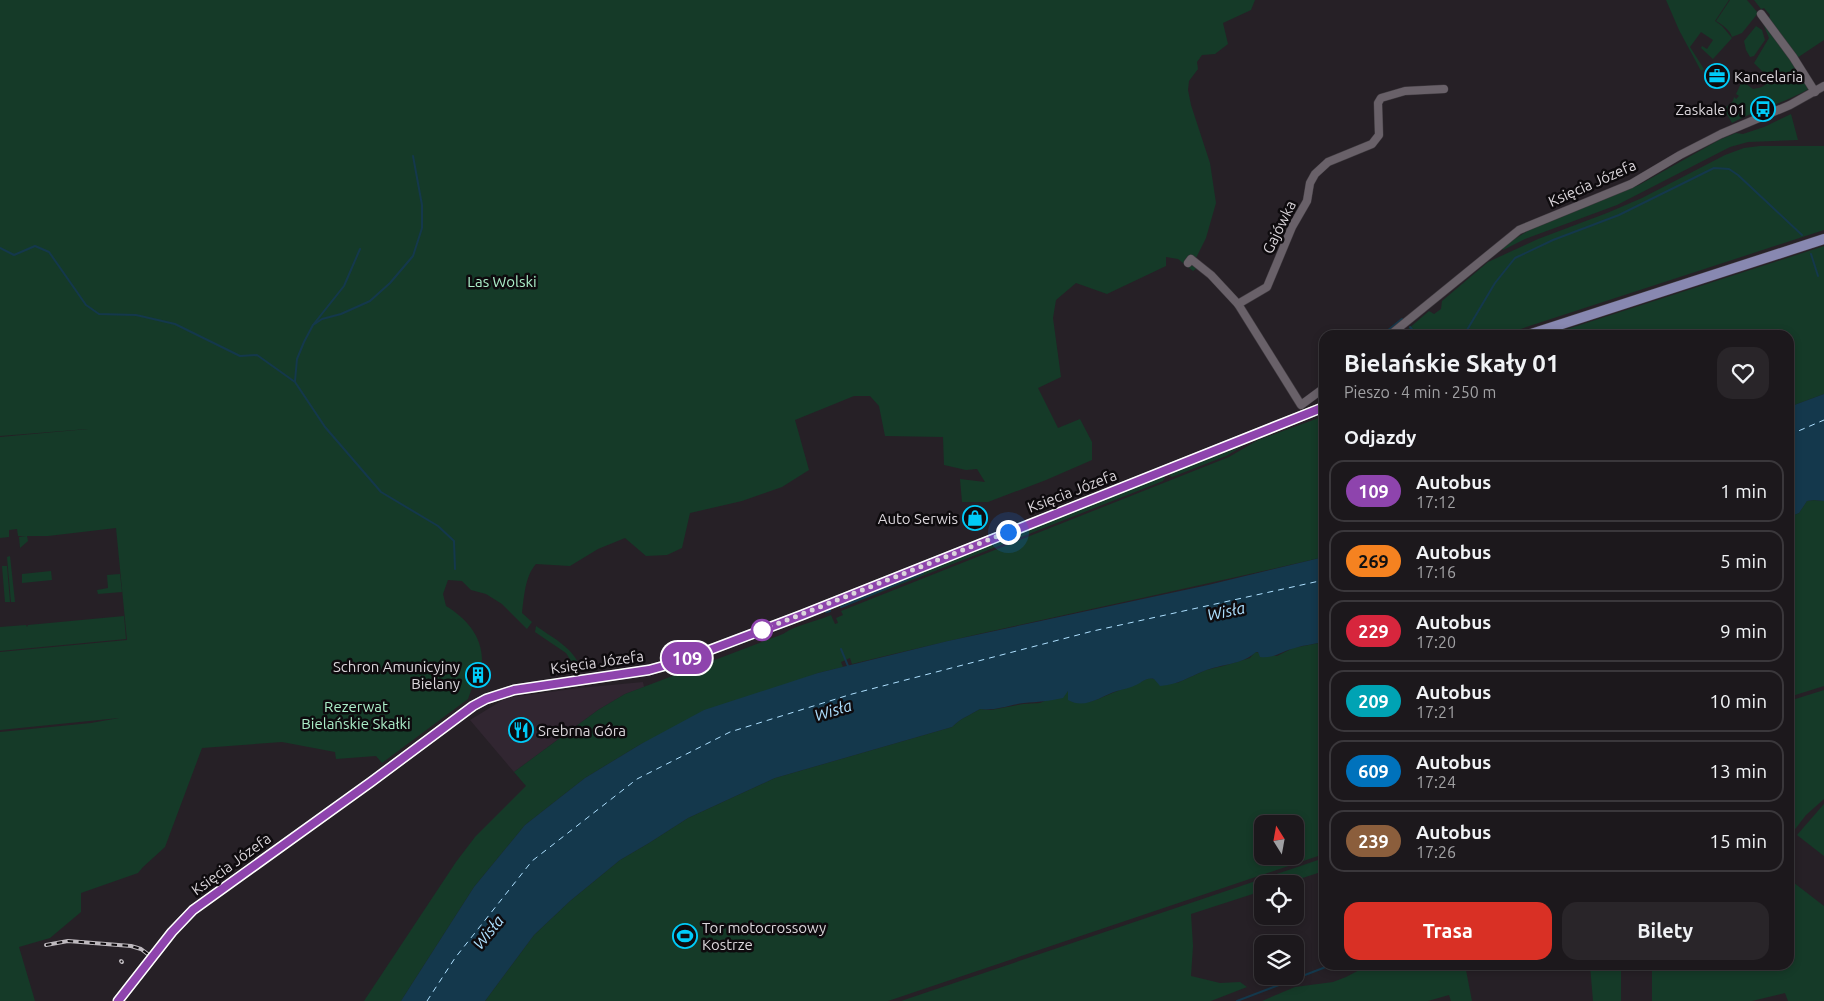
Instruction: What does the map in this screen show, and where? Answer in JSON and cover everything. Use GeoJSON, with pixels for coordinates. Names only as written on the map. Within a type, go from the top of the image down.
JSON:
{"type":"FeatureCollection","features":[{"type":"Feature","properties":{"kind":"main road"},"geometry":{"type":"LineString","coordinates":[[1543,330],[1824,239]]}},
{"type":"Feature","properties":{"kind":"main road","name":"Księcia Józefa"},"geometry":{"type":"LineString","coordinates":[[118,1001],[172,932],[193,910],[473,706],[486,699],[514,690],[649,670],[678,662],[802,615],[1319,409]]}},
{"type":"Feature","properties":{"kind":"street"},"geometry":{"type":"LineString","coordinates":[[1761,14],[1793,57],[1815,92]]}},
{"type":"Feature","properties":{"kind":"street","name":"Księcia Józefa"},"geometry":{"type":"LineString","coordinates":[[1396,330],[1518,230],[1631,184],[1705,142],[1784,108],[1824,86]]}},
{"type":"Feature","properties":{"kind":"street","name":"Gajówka"},"geometry":{"type":"LineString","coordinates":[[1238,304],[1267,287],[1292,227],[1307,201],[1310,183],[1315,174],[1328,162],[1372,144],[1379,135],[1378,104],[1382,98],[1405,91],[1444,89]]}},
{"type":"Feature","properties":{"kind":"street"},"geometry":{"type":"LineString","coordinates":[[1188,263],[1191,259],[1211,275],[1238,304],[1301,405],[1319,392]]}},
{"type":"Feature","properties":{"kind":"shaded area"},"geometry":{"type":"Polygon","coordinates":[[[643,682],[644,687],[625,694],[598,710],[514,772],[470,720],[506,698],[643,682]]]}},
{"type":"Feature","properties":{"kind":"green space","name":"Las Wolski"},"geometry":{"type":"Polygon","coordinates":[[[0,0],[1255,0],[1251,10],[1223,23],[1228,44],[1215,54],[1202,55],[1197,62],[1198,69],[1189,81],[1188,90],[1191,105],[1210,163],[1216,203],[1206,238],[1196,258],[1201,265],[1193,271],[1178,259],[1166,257],[1166,266],[1107,294],[1076,283],[1056,300],[1053,318],[1061,377],[1038,388],[1058,428],[1080,419],[1092,442],[1092,460],[988,502],[962,502],[960,479],[985,482],[977,469],[966,470],[944,465],[943,437],[885,436],[879,406],[870,396],[854,396],[795,420],[809,470],[782,487],[742,501],[690,513],[682,548],[667,555],[646,556],[625,538],[598,549],[570,566],[536,564],[529,574],[523,600],[522,613],[532,622],[527,629],[502,604],[486,594],[471,590],[462,581],[448,580],[443,594],[446,606],[472,628],[481,651],[482,660],[468,699],[382,763],[376,756],[336,759],[335,752],[282,742],[202,748],[165,847],[138,873],[81,893],[81,912],[50,938],[19,947],[35,1001],[0,1001],[0,732],[91,723],[119,718],[0,730],[0,652],[127,640],[116,528],[48,536],[27,536],[28,541],[20,548],[19,537],[26,536],[18,536],[17,529],[9,530],[9,537],[0,538],[0,437],[88,429],[0,436],[0,0]]]}},
{"type":"Feature","properties":{"kind":"green space"},"geometry":{"type":"Polygon","coordinates":[[[1666,0],[1729,0],[1715,21],[1732,38],[1713,59],[1701,48],[1702,46],[1707,49],[1713,40],[1701,32],[1690,47],[1704,69],[1701,71],[1679,30],[1666,0]]]}},
{"type":"Feature","properties":{"kind":"green space"},"geometry":{"type":"Polygon","coordinates":[[[1730,0],[1747,0],[1758,13],[1742,33],[1732,37],[1726,28],[1716,21],[1730,0]]]}},
{"type":"Feature","properties":{"kind":"green space"},"geometry":{"type":"Polygon","coordinates":[[[1754,0],[1824,0],[1824,40],[1797,58],[1769,19],[1770,15],[1764,8],[1761,9],[1754,0]]]}},
{"type":"Feature","properties":{"kind":"green space"},"geometry":{"type":"Polygon","coordinates":[[[1763,20],[1810,88],[1732,123],[1724,109],[1733,101],[1734,97],[1736,99],[1739,96],[1736,94],[1742,81],[1753,89],[1763,86],[1769,78],[1754,63],[1769,38],[1763,20]]]}},
{"type":"Feature","properties":{"kind":"green space"},"geometry":{"type":"Polygon","coordinates":[[[1756,26],[1762,30],[1765,40],[1754,56],[1750,57],[1744,41],[1756,26]]]}},
{"type":"Feature","properties":{"kind":"green space"},"geometry":{"type":"Polygon","coordinates":[[[1791,114],[1798,140],[1748,142],[1730,147],[1617,205],[1525,239],[1503,250],[1502,247],[1531,229],[1639,185],[1719,140],[1736,133],[1743,134],[1764,127],[1791,114]]]}},
{"type":"Feature","properties":{"kind":"green space"},"geometry":{"type":"Polygon","coordinates":[[[1760,146],[1824,146],[1824,230],[1517,330],[1407,330],[1429,311],[1434,314],[1441,309],[1442,301],[1488,262],[1538,239],[1642,198],[1725,155],[1744,148],[1760,146]]]}},
{"type":"Feature","properties":{"kind":"green space"},"geometry":{"type":"Polygon","coordinates":[[[1824,246],[1824,394],[1794,405],[1794,330],[1564,330],[1824,246]]]}},
{"type":"Feature","properties":{"kind":"green space"},"geometry":{"type":"Polygon","coordinates":[[[1319,418],[1319,558],[852,664],[850,658],[841,662],[843,667],[818,673],[641,744],[585,778],[525,825],[474,887],[401,1001],[364,1001],[456,862],[475,837],[526,786],[514,772],[598,710],[625,694],[783,634],[801,625],[831,615],[835,624],[838,623],[836,618],[843,615],[841,611],[1229,457],[1258,440],[1319,418]]]}},
{"type":"Feature","properties":{"kind":"green space"},"geometry":{"type":"Polygon","coordinates":[[[1243,446],[1226,456],[1172,477],[1169,475],[1169,474],[1243,446]]]}},
{"type":"Feature","properties":{"kind":"green space"},"geometry":{"type":"Polygon","coordinates":[[[1163,476],[1165,478],[1163,481],[841,608],[840,605],[1163,476]]]}},
{"type":"Feature","properties":{"kind":"green space"},"geometry":{"type":"Polygon","coordinates":[[[1807,501],[1824,501],[1824,686],[1794,695],[1794,515],[1799,513],[1807,501]]]}},
{"type":"Feature","properties":{"kind":"green space"},"geometry":{"type":"Polygon","coordinates":[[[10,556],[15,602],[11,602],[7,557],[10,556]]]}},
{"type":"Feature","properties":{"kind":"green space"},"geometry":{"type":"Polygon","coordinates":[[[2,566],[7,566],[10,602],[5,602],[2,566]]]}},
{"type":"Feature","properties":{"kind":"green space"},"geometry":{"type":"Polygon","coordinates":[[[51,571],[52,580],[22,583],[22,574],[51,571]]]}},
{"type":"Feature","properties":{"kind":"green space"},"geometry":{"type":"Polygon","coordinates":[[[120,574],[122,592],[98,594],[97,590],[108,588],[107,575],[120,574]]]}},
{"type":"Feature","properties":{"kind":"green space"},"geometry":{"type":"Polygon","coordinates":[[[124,616],[126,639],[0,651],[0,627],[26,625],[27,627],[28,625],[124,616]]]}},
{"type":"Feature","properties":{"kind":"green space"},"geometry":{"type":"Polygon","coordinates":[[[536,626],[569,650],[579,663],[582,671],[578,672],[566,653],[535,632],[536,626]]]}},
{"type":"Feature","properties":{"kind":"green space"},"geometry":{"type":"Polygon","coordinates":[[[1319,643],[1319,856],[1304,861],[1304,815],[1254,815],[1254,865],[1291,865],[1262,875],[1254,875],[1254,878],[888,1001],[485,1001],[534,935],[570,901],[620,860],[688,818],[775,778],[952,727],[980,709],[991,710],[1040,703],[1068,691],[1072,702],[1090,702],[1149,678],[1177,683],[1206,670],[1250,658],[1255,652],[1277,656],[1293,648],[1319,643]]]}},
{"type":"Feature","properties":{"kind":"green space"},"geometry":{"type":"Polygon","coordinates":[[[1824,690],[1824,799],[1806,815],[1794,831],[1794,699],[1824,690]]]}},
{"type":"Feature","properties":{"kind":"green space"},"geometry":{"type":"Polygon","coordinates":[[[1824,804],[1824,856],[1797,835],[1824,804]]]}},
{"type":"Feature","properties":{"kind":"green space"},"geometry":{"type":"Polygon","coordinates":[[[1319,860],[1319,873],[1304,878],[1304,875],[1274,875],[1319,860]]]}},
{"type":"Feature","properties":{"kind":"green space"},"geometry":{"type":"Polygon","coordinates":[[[1254,882],[1254,894],[1191,914],[1193,946],[1191,976],[1220,983],[1240,982],[1247,987],[1211,1001],[901,1001],[1254,882]]]}},
{"type":"Feature","properties":{"kind":"green space"},"geometry":{"type":"Polygon","coordinates":[[[1794,883],[1824,906],[1824,1001],[1788,1001],[1785,993],[1752,1001],[1652,1001],[1652,970],[1794,970],[1794,883]]]}},
{"type":"Feature","properties":{"kind":"green space"},"geometry":{"type":"Polygon","coordinates":[[[1359,970],[1466,970],[1472,1001],[1451,1001],[1449,995],[1428,1001],[1262,1001],[1295,987],[1333,982],[1359,970]]]}},
{"type":"Feature","properties":{"kind":"green space"},"geometry":{"type":"Polygon","coordinates":[[[1590,970],[1621,970],[1621,1001],[1593,1001],[1590,970]]]}},
{"type":"Feature","properties":{"kind":"water"},"geometry":{"type":"Polygon","coordinates":[[[1824,394],[1824,501],[1807,501],[1799,513],[1794,515],[1794,405],[1824,394]]]}},
{"type":"Feature","properties":{"kind":"water","name":"Wisła"},"geometry":{"type":"Polygon","coordinates":[[[1319,558],[1319,643],[1290,649],[1270,657],[1260,657],[1258,652],[1256,652],[1238,662],[1204,671],[1166,685],[1160,686],[1154,679],[1145,680],[1134,686],[1087,703],[1074,703],[1068,700],[1068,691],[1063,698],[996,709],[980,709],[952,727],[775,778],[688,818],[620,860],[570,901],[534,935],[485,1001],[401,1001],[474,887],[525,825],[585,778],[641,744],[704,710],[818,673],[948,641],[1208,585],[1319,558]]]}},
{"type":"Feature","properties":{"kind":"waterway"},"geometry":{"type":"LineString","coordinates":[[313,325],[322,319],[341,314],[370,301],[390,283],[413,256],[422,228],[422,205],[413,156]]}},
{"type":"Feature","properties":{"kind":"waterway"},"geometry":{"type":"LineString","coordinates":[[1467,330],[1495,283],[1515,258],[1553,240],[1619,215],[1714,168],[1729,169],[1738,175],[1802,235]]}},
{"type":"Feature","properties":{"kind":"waterway"},"geometry":{"type":"LineString","coordinates":[[0,248],[14,255],[35,246],[49,252],[86,305],[99,314],[136,315],[175,324],[240,356],[257,355],[295,382],[325,427],[381,492],[438,526],[454,541],[455,569]]}},
{"type":"Feature","properties":{"kind":"waterway"},"geometry":{"type":"LineString","coordinates":[[295,381],[297,359],[304,342],[313,325],[344,286],[360,249]]}},
{"type":"Feature","properties":{"kind":"waterway"},"geometry":{"type":"LineString","coordinates":[[1811,254],[1818,276]]}},
{"type":"Feature","properties":{"kind":"waterway"},"geometry":{"type":"LineString","coordinates":[[1388,330],[1403,320]]}},
{"type":"Feature","properties":{"kind":"waterway"},"geometry":{"type":"LineString","coordinates":[[841,607],[923,573]]}},
{"type":"Feature","properties":{"kind":"waterway"},"geometry":{"type":"LineString","coordinates":[[826,612],[830,611]]}},
{"type":"Feature","properties":{"kind":"waterway"},"geometry":{"type":"LineString","coordinates":[[841,649],[848,666]]}},
{"type":"Feature","properties":{"kind":"waterway"},"geometry":{"type":"LineString","coordinates":[[1237,1001],[1319,970]]}},
{"type":"Feature","properties":{"kind":"ferry route"},"geometry":{"type":"LineString","coordinates":[[1794,433],[1824,420]]}},
{"type":"Feature","properties":{"kind":"ferry route"},"geometry":{"type":"LineString","coordinates":[[427,1001],[455,958],[532,861],[637,779],[730,732],[852,694],[1093,631],[1319,581]]}},
{"type":"Feature","properties":{"kind":"railway"},"geometry":{"type":"LineString","coordinates":[[46,945],[68,941],[131,946],[141,949],[149,955]]}},
{"type":"Feature","properties":{"kind":"bus line","name":"109"},"geometry":{"type":"LineString","coordinates":[[118,1001],[172,932],[193,910],[473,706],[486,699],[514,690],[649,670],[678,662],[802,615],[1319,409]]}},
{"type":"Feature","properties":{"kind":"place","name":"Kancelaria"},"geometry":{"type":"Point","coordinates":[1717,76]}},
{"type":"Feature","properties":{"kind":"place","name":"Zaskale 01"},"geometry":{"type":"Point","coordinates":[1763,109]}},
{"type":"Feature","properties":{"kind":"place","name":"Auto Serwis"},"geometry":{"type":"Point","coordinates":[975,518]}},
{"type":"Feature","properties":{"kind":"place","name":"Schron Amunicyjny Bielany"},"geometry":{"type":"Point","coordinates":[478,675]}},
{"type":"Feature","properties":{"kind":"place","name":"Srebrna Góra"},"geometry":{"type":"Point","coordinates":[521,730]}},
{"type":"Feature","properties":{"kind":"place","name":"Tor motocrossowy Kostrze"},"geometry":{"type":"Point","coordinates":[685,936]}},
{"type":"Feature","properties":{"kind":"route"},"geometry":{"type":"LineString","coordinates":[[762,630],[1008,532]]}},
{"type":"Feature","properties":{"kind":"park label","name":"Rezerwat Bielańskie Skałki"},"geometry":{"type":"Point","coordinates":[356,714]}}]}
